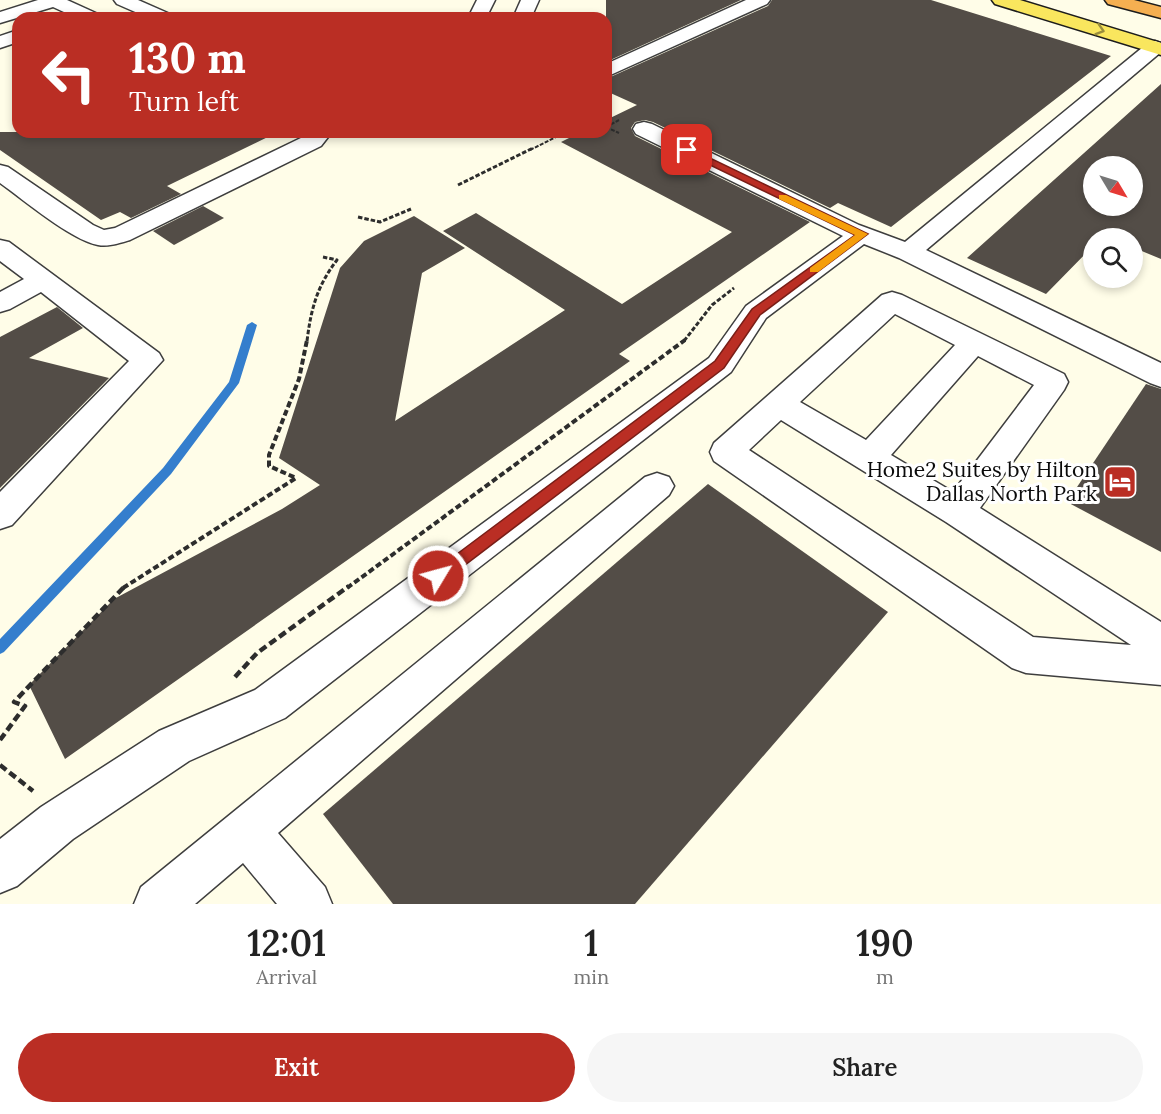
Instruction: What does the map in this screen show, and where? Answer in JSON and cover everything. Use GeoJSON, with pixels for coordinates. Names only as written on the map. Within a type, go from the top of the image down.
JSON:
{"type":"FeatureCollection","features":[{"type":"Feature","properties":{"kind":"highway"},"geometry":{"type":"LineString","coordinates":[[1114,0],[1161,13]]}},
{"type":"Feature","properties":{"kind":"main road"},"geometry":{"type":"LineString","coordinates":[[1001,0],[1158,48]]}},
{"type":"Feature","properties":{"kind":"lane"},"geometry":{"type":"LineString","coordinates":[[17,12],[52,0],[74,12]]}},
{"type":"Feature","properties":{"kind":"lane"},"geometry":{"type":"LineString","coordinates":[[123,0],[150,12]]}},
{"type":"Feature","properties":{"kind":"lane"},"geometry":{"type":"LineString","coordinates":[[612,68],[761,0]]}},
{"type":"Feature","properties":{"kind":"lane"},"geometry":{"type":"LineString","coordinates":[[908,252],[1158,48]]}},
{"type":"Feature","properties":{"kind":"lane"},"geometry":{"type":"LineString","coordinates":[[666,118],[644,129],[862,234],[908,252],[1161,376]]}},
{"type":"Feature","properties":{"kind":"lane"},"geometry":{"type":"LineString","coordinates":[[0,172],[84,230],[101,238],[121,235],[132,230],[316,138]]}},
{"type":"Feature","properties":{"kind":"lane"},"geometry":{"type":"LineString","coordinates":[[0,869],[57,823],[174,746],[270,704],[720,364],[756,312],[862,234]]}},
{"type":"Feature","properties":{"kind":"lane"},"geometry":{"type":"LineString","coordinates":[[0,248],[148,360],[0,515]]}},
{"type":"Feature","properties":{"kind":"lane"},"geometry":{"type":"LineString","coordinates":[[0,303],[43,280]]}},
{"type":"Feature","properties":{"kind":"lane"},"geometry":{"type":"LineString","coordinates":[[958,512],[1053,382],[892,301],[726,452],[1026,656],[1161,666]]}},
{"type":"Feature","properties":{"kind":"lane"},"geometry":{"type":"LineString","coordinates":[[869,458],[974,342]]}},
{"type":"Feature","properties":{"kind":"lane"},"geometry":{"type":"LineString","coordinates":[[779,404],[958,512],[1161,643]]}},
{"type":"Feature","properties":{"kind":"lane"},"geometry":{"type":"LineString","coordinates":[[158,904],[657,486]]}},
{"type":"Feature","properties":{"kind":"lane"},"geometry":{"type":"LineString","coordinates":[[246,831],[308,904]]}},
{"type":"Feature","properties":{"kind":"path"},"geometry":{"type":"LineString","coordinates":[[612,124],[622,118]]}},
{"type":"Feature","properties":{"kind":"path"},"geometry":{"type":"LineString","coordinates":[[612,130],[627,138]]}},
{"type":"Feature","properties":{"kind":"path"},"geometry":{"type":"LineString","coordinates":[[458,185],[554,138]]}},
{"type":"Feature","properties":{"kind":"path"},"geometry":{"type":"LineString","coordinates":[[357,217],[380,222],[411,208]]}},
{"type":"Feature","properties":{"kind":"path"},"geometry":{"type":"LineString","coordinates":[[0,740],[25,706],[14,702],[119,590],[296,478],[268,466],[269,455],[302,368],[312,303],[325,274],[337,260],[323,257]]}},
{"type":"Feature","properties":{"kind":"path"},"geometry":{"type":"LineString","coordinates":[[233,679],[257,653],[682,344],[712,305],[739,285]]}},
{"type":"Feature","properties":{"kind":"path"},"geometry":{"type":"LineString","coordinates":[[0,765],[40,796]]}},
{"type":"Feature","properties":{"kind":"building"},"geometry":{"type":"Polygon","coordinates":[[[606,0],[741,0],[612,59],[612,12],[606,12],[606,0]]]}},
{"type":"Feature","properties":{"kind":"building"},"geometry":{"type":"Polygon","coordinates":[[[772,0],[931,0],[1111,56],[891,227],[838,203],[830,208],[653,122],[645,120],[635,122],[631,128],[635,136],[810,222],[619,354],[630,361],[65,759],[29,685],[114,599],[282,509],[320,485],[279,458],[340,268],[364,241],[414,216],[465,248],[422,273],[395,421],[565,310],[443,231],[476,213],[622,304],[732,232],[561,142],[569,138],[612,138],[612,117],[637,105],[612,94],[612,76],[768,6],[772,0]]]}},
{"type":"Feature","properties":{"kind":"building"},"geometry":{"type":"Polygon","coordinates":[[[1161,84],[1161,259],[1143,252],[1143,228],[1083,228],[1083,256],[1046,294],[967,258],[1161,84]]]}},
{"type":"Feature","properties":{"kind":"building"},"geometry":{"type":"Polygon","coordinates":[[[0,132],[12,132],[12,138],[266,138],[167,186],[181,194],[131,218],[120,212],[101,220],[0,150],[0,132]]]}},
{"type":"Feature","properties":{"kind":"building"},"geometry":{"type":"Polygon","coordinates":[[[203,206],[224,218],[174,245],[153,231],[203,206]]]}},
{"type":"Feature","properties":{"kind":"building"},"geometry":{"type":"Polygon","coordinates":[[[57,307],[83,328],[29,358],[109,378],[0,488],[0,337],[57,307]]]}},
{"type":"Feature","properties":{"kind":"building","name":"Home2 Suites by Hilton Dallas North Park"},"geometry":{"type":"Polygon","coordinates":[[[1146,384],[1161,389],[1161,552],[1067,502],[1146,384]]]}},
{"type":"Feature","properties":{"kind":"building"},"geometry":{"type":"Polygon","coordinates":[[[708,484],[888,612],[635,904],[393,904],[323,814],[708,484]]]}},
{"type":"Feature","properties":{"kind":"waterway"},"geometry":{"type":"LineString","coordinates":[[0,648],[167,471],[234,383],[252,325]]}},
{"type":"Feature","properties":{"kind":"slow traffic"},"geometry":{"type":"LineString","coordinates":[[783,197],[862,234],[814,270]]}},
{"type":"Feature","properties":{"kind":"place","name":"Home2 Suites by Hilton Dallas North Park"},"geometry":{"type":"Point","coordinates":[1120,482]}},
{"type":"Feature","properties":{"kind":"route"},"geometry":{"type":"LineString","coordinates":[[438,576],[720,364],[756,312],[862,234],[687,150]]}}]}
